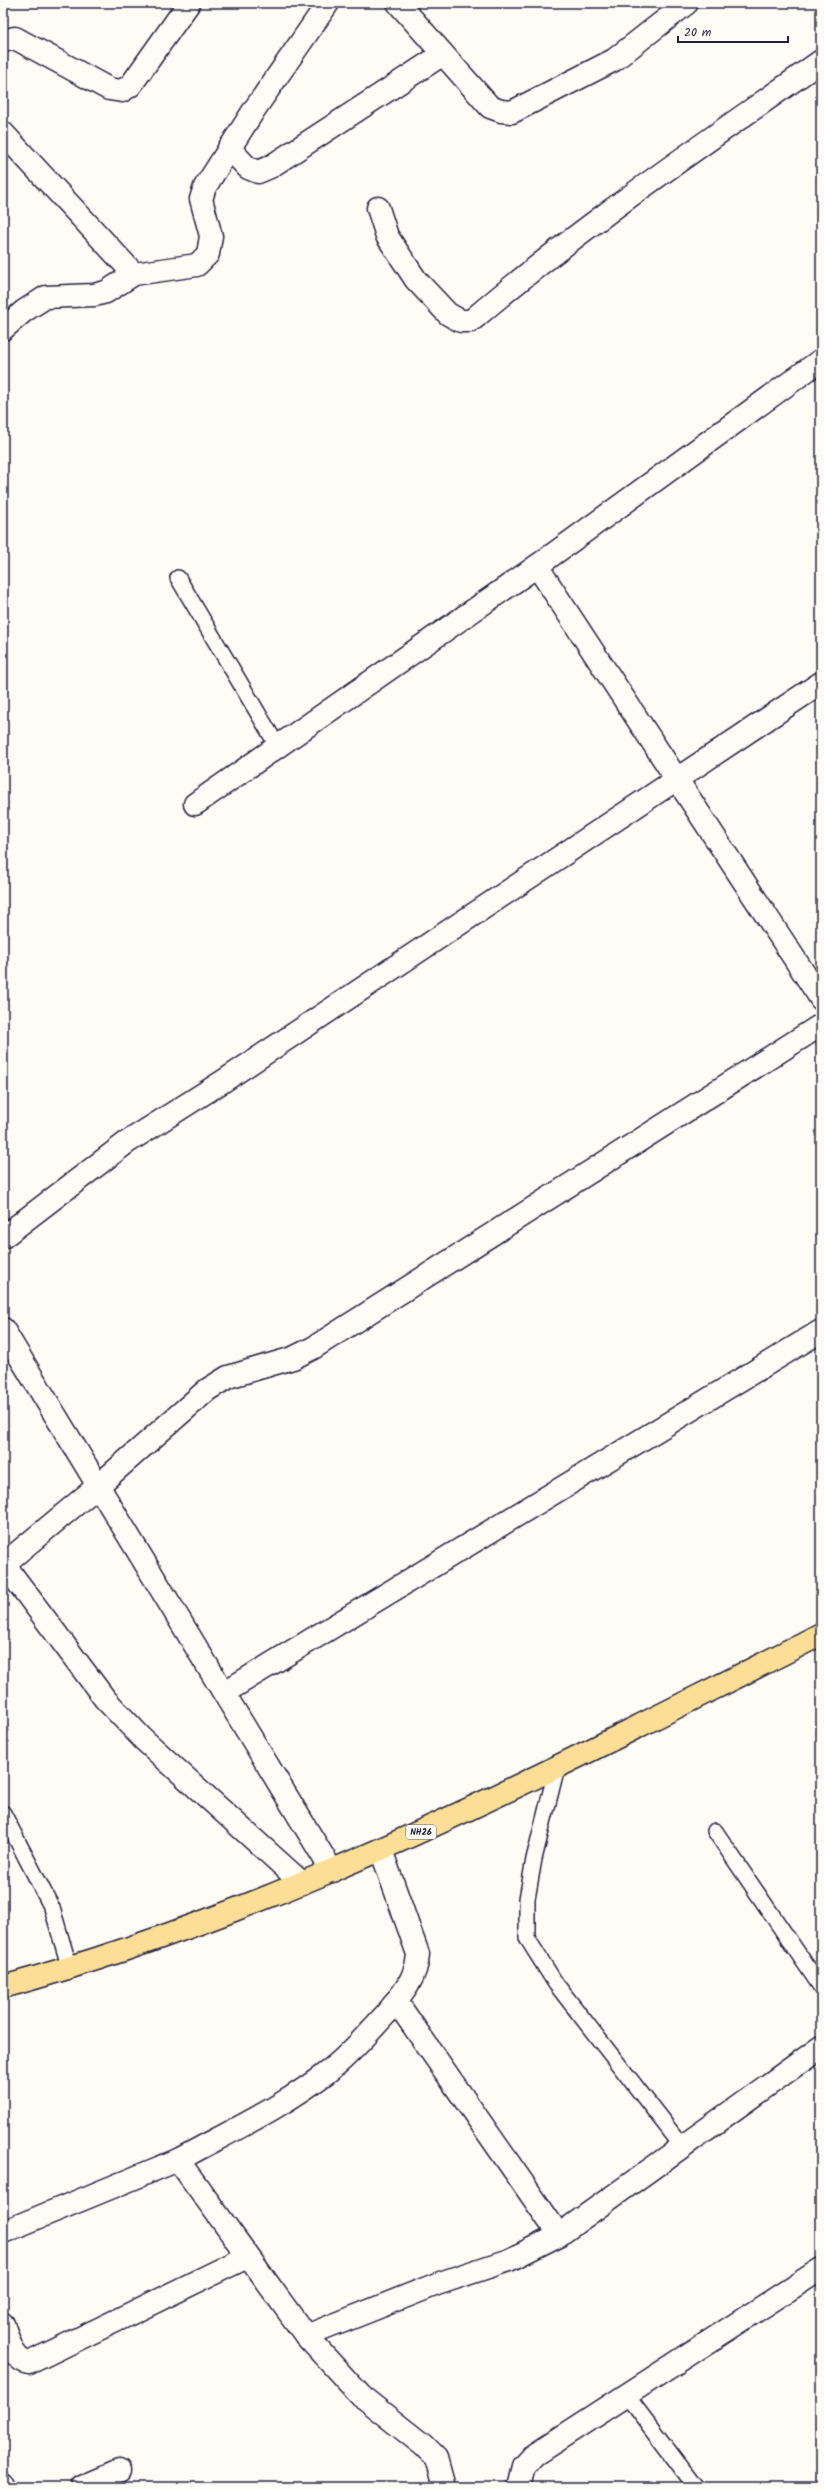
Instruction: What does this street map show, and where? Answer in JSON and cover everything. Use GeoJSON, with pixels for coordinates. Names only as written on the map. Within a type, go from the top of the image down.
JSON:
{"type":"FeatureCollection","features":[{"type":"Feature","properties":{"kind":"highway","name":"NH26"},"geometry":{"type":"LineString","coordinates":[[3,1987],[70,1969],[170,1936],[332,1871],[381,1850],[557,1767],[819,1639]]}},
{"type":"Feature","properties":{"kind":"street"},"geometry":{"type":"LineString","coordinates":[[3,41],[15,38],[110,89],[122,91],[131,85],[189,3]]}},
{"type":"Feature","properties":{"kind":"street"},"geometry":{"type":"LineString","coordinates":[[3,329],[24,311],[46,297],[94,295],[106,292],[134,274],[197,265],[208,254],[211,236],[201,199],[205,187],[328,3]]}},
{"type":"Feature","properties":{"kind":"street"},"geometry":{"type":"LineString","coordinates":[[398,3],[490,107],[501,111],[512,112],[614,60],[687,3]]}},
{"type":"Feature","properties":{"kind":"street"},"geometry":{"type":"LineString","coordinates":[[230,148],[248,168],[258,172],[270,167],[443,54]]}},
{"type":"Feature","properties":{"kind":"street"},"geometry":{"type":"LineString","coordinates":[[378,208],[387,236],[416,280],[448,314],[461,321],[471,321],[528,272],[578,234],[821,61]]}},
{"type":"Feature","properties":{"kind":"street"},"geometry":{"type":"LineString","coordinates":[[3,133],[134,274]]}},
{"type":"Feature","properties":{"kind":"street"},"geometry":{"type":"LineString","coordinates":[[195,804],[537,566],[821,360]]}},
{"type":"Feature","properties":{"kind":"street"},"geometry":{"type":"LineString","coordinates":[[537,566],[821,999]]}},
{"type":"Feature","properties":{"kind":"street"},"geometry":{"type":"LineString","coordinates":[[3,1237],[126,1143],[222,1082],[821,683]]}},
{"type":"Feature","properties":{"kind":"street"},"geometry":{"type":"LineString","coordinates":[[302,1883],[143,1739],[105,1699],[4,1564],[207,1390],[228,1377],[293,1358],[313,1348],[821,1026]]}},
{"type":"Feature","properties":{"kind":"street"},"geometry":{"type":"LineString","coordinates":[[3,1329],[226,1692],[332,1871]]}},
{"type":"Feature","properties":{"kind":"street"},"geometry":{"type":"LineString","coordinates":[[226,1692],[821,1331]]}},
{"type":"Feature","properties":{"kind":"street"},"geometry":{"type":"LineString","coordinates":[[3,2232],[178,2160],[280,2103],[330,2070],[362,2040],[396,2001],[411,1981],[418,1965],[418,1954],[381,1850]]}},
{"type":"Feature","properties":{"kind":"street"},"geometry":{"type":"LineString","coordinates":[[396,2001],[559,2235]]}},
{"type":"Feature","properties":{"kind":"street"},"geometry":{"type":"LineString","coordinates":[[306,2336],[437,2284],[509,2260],[559,2235],[821,2047]]}},
{"type":"Feature","properties":{"kind":"street"},"geometry":{"type":"LineString","coordinates":[[178,2160],[247,2257],[306,2336],[361,2396],[436,2458],[444,2487]]}},
{"type":"Feature","properties":{"kind":"street"},"geometry":{"type":"LineString","coordinates":[[4,2331],[16,2357],[21,2361],[29,2363],[247,2257]]}},
{"type":"Feature","properties":{"kind":"street"},"geometry":{"type":"LineString","coordinates":[[519,2487],[524,2466],[534,2456],[821,2269]]}},
{"type":"Feature","properties":{"kind":"street"},"geometry":{"type":"LineString","coordinates":[[82,2487],[118,2471]]}},
{"type":"Feature","properties":{"kind":"lane"},"geometry":{"type":"LineString","coordinates":[[178,578],[278,747]]}},
{"type":"Feature","properties":{"kind":"lane"},"geometry":{"type":"LineString","coordinates":[[557,1767],[534,1859],[527,1899],[527,1938],[556,1984],[682,2146]]}},
{"type":"Feature","properties":{"kind":"lane"},"geometry":{"type":"LineString","coordinates":[[3,1813],[52,1908],[70,1969]]}},
{"type":"Feature","properties":{"kind":"lane"},"geometry":{"type":"LineString","coordinates":[[715,1831],[821,1987]]}},
{"type":"Feature","properties":{"kind":"lane"},"geometry":{"type":"LineString","coordinates":[[627,2396],[696,2487]]}}]}
